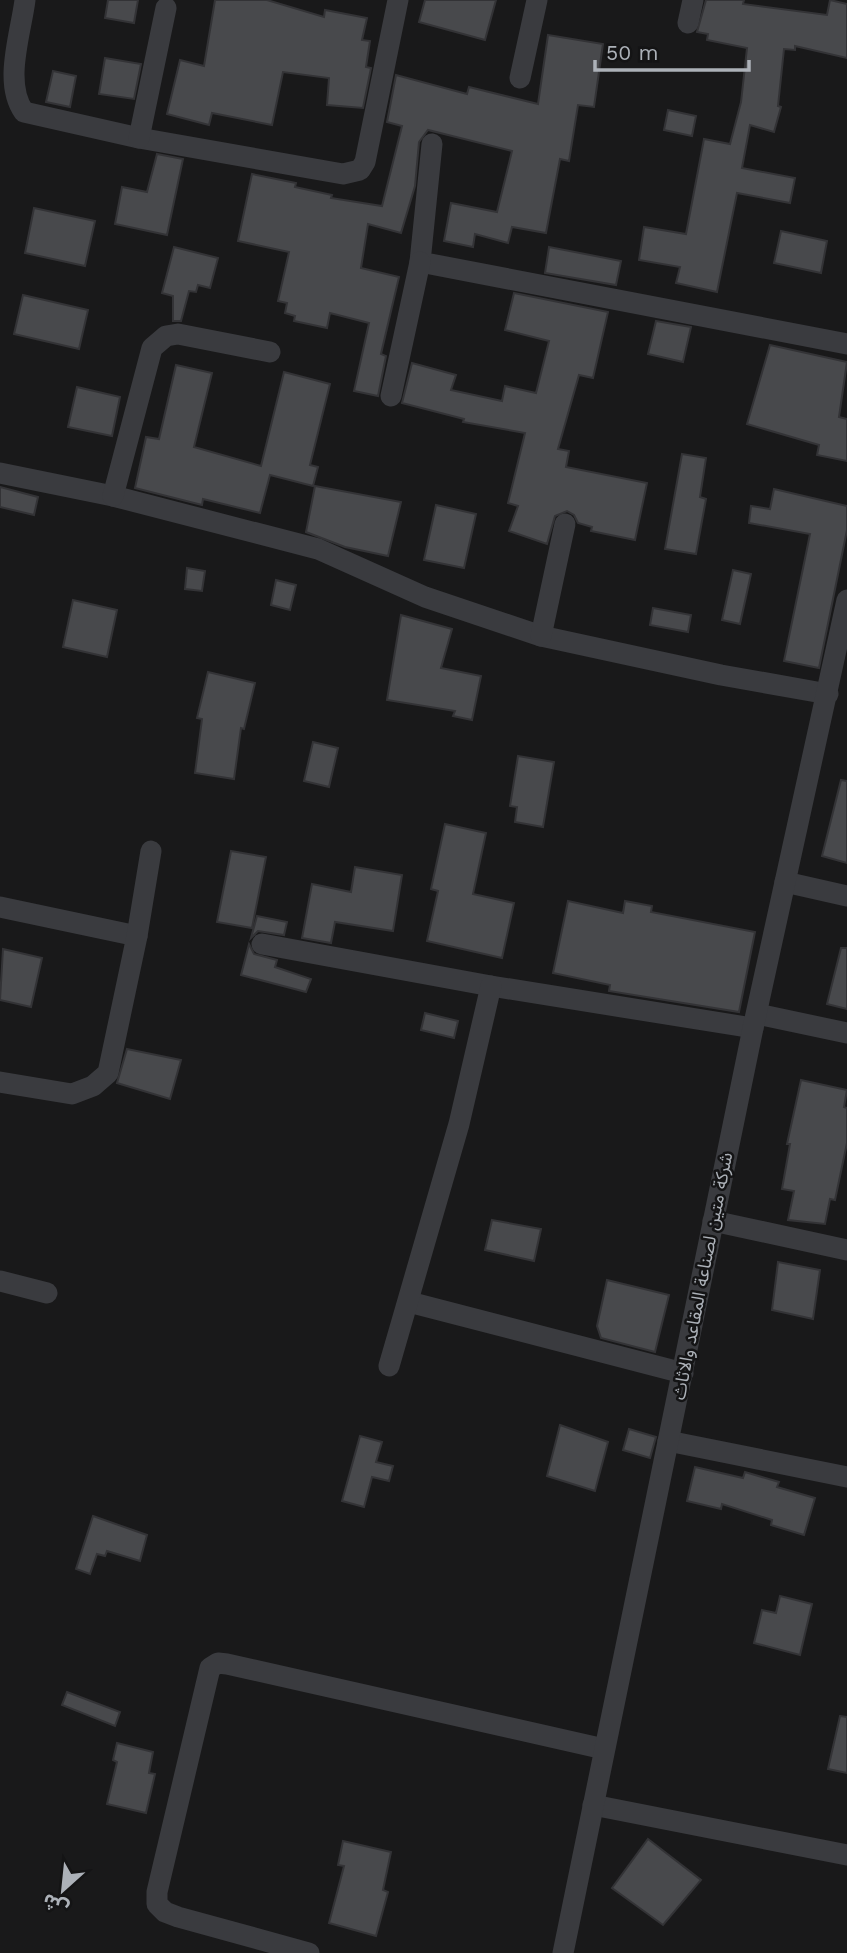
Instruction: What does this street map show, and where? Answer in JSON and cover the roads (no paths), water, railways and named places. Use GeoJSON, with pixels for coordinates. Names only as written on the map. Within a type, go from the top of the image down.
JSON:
{"type":"FeatureCollection","features":[{"type":"Feature","properties":{"kind":"street"},"geometry":{"type":"LineString","coordinates":[[25,0],[14,81],[18,103],[24,112],[139,138],[343,174],[360,170],[398,0]]}},
{"type":"Feature","properties":{"kind":"street"},"geometry":{"type":"LineString","coordinates":[[520,78],[537,0]]}},
{"type":"Feature","properties":{"kind":"street"},"geometry":{"type":"LineString","coordinates":[[688,23],[694,0]]}},
{"type":"Feature","properties":{"kind":"street"},"geometry":{"type":"LineString","coordinates":[[139,138],[166,8]]}},
{"type":"Feature","properties":{"kind":"street"},"geometry":{"type":"LineString","coordinates":[[391,396],[420,262],[432,144]]}},
{"type":"Feature","properties":{"kind":"street"},"geometry":{"type":"LineString","coordinates":[[420,262],[847,344]]}},
{"type":"Feature","properties":{"kind":"street"},"geometry":{"type":"LineString","coordinates":[[113,496],[152,348],[166,336],[178,334],[270,352]]}},
{"type":"Feature","properties":{"kind":"street"},"geometry":{"type":"LineString","coordinates":[[0,473],[113,496],[318,548],[425,597],[541,636],[721,675],[828,694]]}},
{"type":"Feature","properties":{"kind":"street"},"geometry":{"type":"LineString","coordinates":[[541,636],[565,524]]}},
{"type":"Feature","properties":{"kind":"street","name":"شركة متين لصناعة المقاعد والاثاث"},"geometry":{"type":"LineString","coordinates":[[563,1953],[755,1021],[847,600]]}},
{"type":"Feature","properties":{"kind":"street"},"geometry":{"type":"LineString","coordinates":[[0,1082],[72,1094],[93,1086],[108,1073],[137,936],[151,851]]}},
{"type":"Feature","properties":{"kind":"street"},"geometry":{"type":"LineString","coordinates":[[785,882],[847,896]]}},
{"type":"Feature","properties":{"kind":"street"},"geometry":{"type":"LineString","coordinates":[[0,907],[137,936]]}},
{"type":"Feature","properties":{"kind":"street"},"geometry":{"type":"LineString","coordinates":[[262,944],[491,986],[847,1033]]}},
{"type":"Feature","properties":{"kind":"street"},"geometry":{"type":"LineString","coordinates":[[388,1366],[409,1303],[459,1124],[491,986]]}},
{"type":"Feature","properties":{"kind":"street"},"geometry":{"type":"LineString","coordinates":[[713,1222],[847,1250]]}},
{"type":"Feature","properties":{"kind":"street"},"geometry":{"type":"LineString","coordinates":[[0,1281],[47,1293]]}},
{"type":"Feature","properties":{"kind":"street"},"geometry":{"type":"LineString","coordinates":[[409,1303],[683,1373]]}},
{"type":"Feature","properties":{"kind":"street"},"geometry":{"type":"LineString","coordinates":[[668,1441],[847,1477]]}},
{"type":"Feature","properties":{"kind":"street"},"geometry":{"type":"LineString","coordinates":[[309,1953],[178,1917],[165,1912],[157,1904],[157,1892],[210,1668],[218,1663],[227,1664],[604,1749]]}},
{"type":"Feature","properties":{"kind":"street"},"geometry":{"type":"LineString","coordinates":[[593,1805],[847,1855]]}}]}
